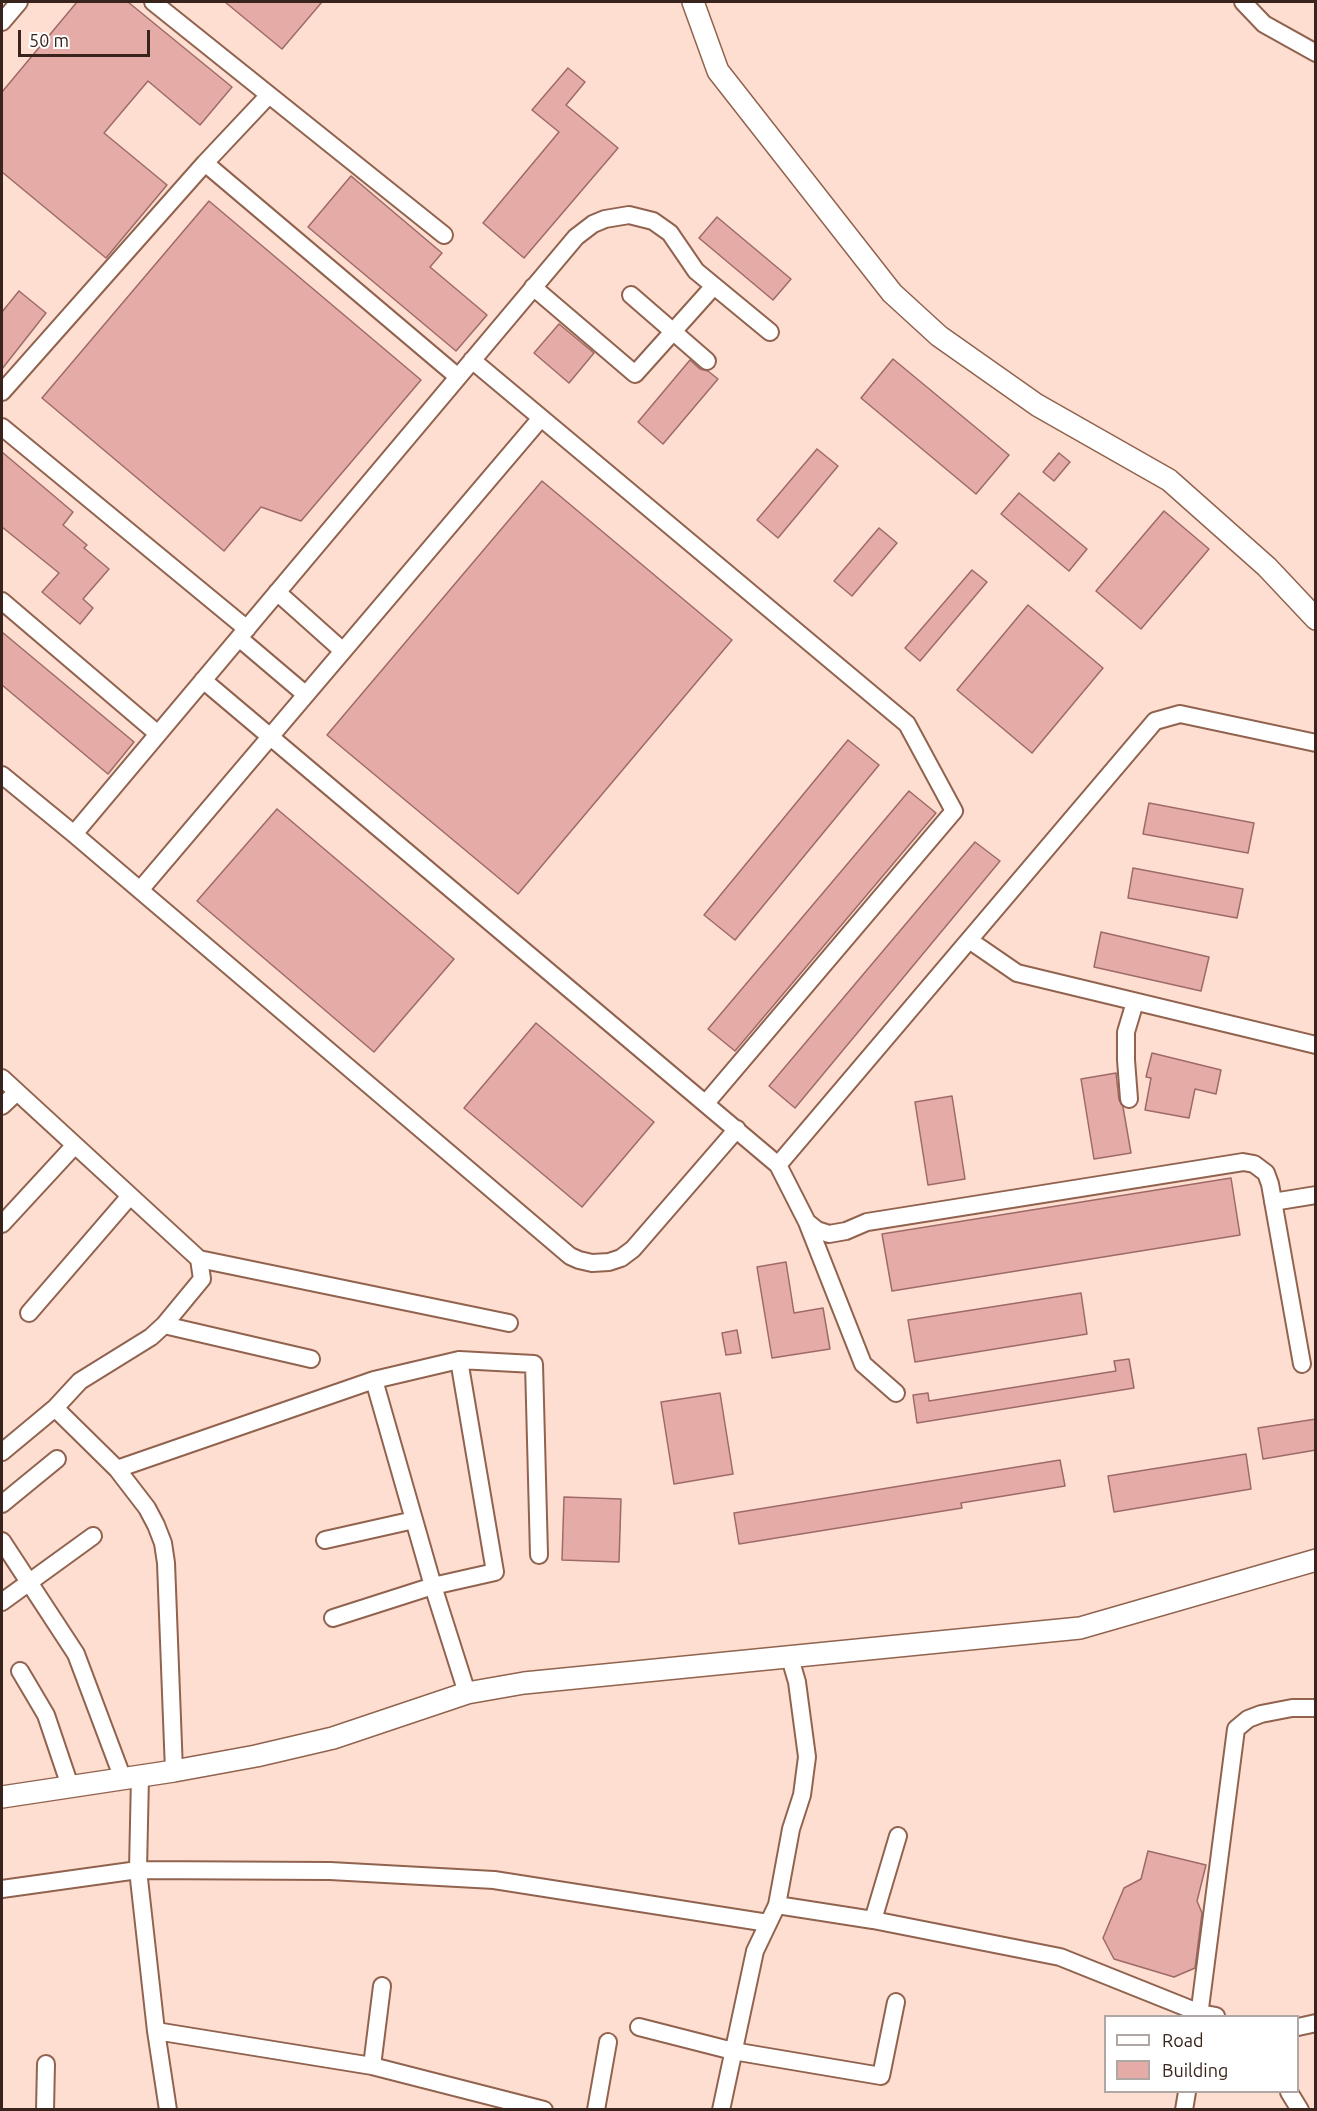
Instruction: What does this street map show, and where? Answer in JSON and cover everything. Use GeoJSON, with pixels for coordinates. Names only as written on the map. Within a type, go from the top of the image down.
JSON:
{"type":"FeatureCollection","features":[{"type":"Feature","properties":{"kind":"main road"},"geometry":{"type":"LineString","coordinates":[[693,2],[718,71],[892,293],[939,336],[1037,405],[1169,480],[1267,567],[1316,619]]}},
{"type":"Feature","properties":{"kind":"main road"},"geometry":{"type":"LineString","coordinates":[[2,1797],[256,1756],[333,1738],[467,1693],[524,1683],[1080,1628],[1316,1560]]}},
{"type":"Feature","properties":{"kind":"street"},"geometry":{"type":"LineString","coordinates":[[2,22],[19,2]]}},
{"type":"Feature","properties":{"kind":"street"},"geometry":{"type":"LineString","coordinates":[[153,2],[444,235]]}},
{"type":"Feature","properties":{"kind":"street"},"geometry":{"type":"LineString","coordinates":[[1243,2],[1264,24],[1316,53]]}},
{"type":"Feature","properties":{"kind":"street"},"geometry":{"type":"LineString","coordinates":[[2,392],[205,163],[269,95]]}},
{"type":"Feature","properties":{"kind":"street"},"geometry":{"type":"LineString","coordinates":[[205,163],[458,377]]}},
{"type":"Feature","properties":{"kind":"street"},"geometry":{"type":"LineString","coordinates":[[74,834],[533,287],[576,237],[593,224],[605,219],[629,215],[653,221],[670,233],[696,271],[770,332]]}},
{"type":"Feature","properties":{"kind":"street"},"geometry":{"type":"LineString","coordinates":[[533,287],[635,374],[714,286]]}},
{"type":"Feature","properties":{"kind":"street"},"geometry":{"type":"LineString","coordinates":[[631,295],[707,361]]}},
{"type":"Feature","properties":{"kind":"street"},"geometry":{"type":"LineString","coordinates":[[472,360],[907,724],[954,811],[706,1103]]}},
{"type":"Feature","properties":{"kind":"street"},"geometry":{"type":"LineString","coordinates":[[140,890],[541,418]]}},
{"type":"Feature","properties":{"kind":"street"},"geometry":{"type":"LineString","coordinates":[[2,427],[243,633],[305,694]]}},
{"type":"Feature","properties":{"kind":"street"},"geometry":{"type":"LineString","coordinates":[[277,592],[343,651]]}},
{"type":"Feature","properties":{"kind":"street"},"geometry":{"type":"LineString","coordinates":[[2,601],[158,734]]}},
{"type":"Feature","properties":{"kind":"street"},"geometry":{"type":"LineString","coordinates":[[204,680],[778,1165],[807,1222],[863,1364],[896,1393]]}},
{"type":"Feature","properties":{"kind":"street"},"geometry":{"type":"LineString","coordinates":[[778,1165],[1155,721],[1180,714],[1316,742]]}},
{"type":"Feature","properties":{"kind":"street"},"geometry":{"type":"LineString","coordinates":[[2,775],[570,1256],[592,1263],[609,1262],[621,1258],[633,1249],[737,1129]]}},
{"type":"Feature","properties":{"kind":"street"},"geometry":{"type":"LineString","coordinates":[[969,940],[1017,973],[1316,1045]]}},
{"type":"Feature","properties":{"kind":"street"},"geometry":{"type":"LineString","coordinates":[[1129,1099],[1126,1032],[1135,1002]]}},
{"type":"Feature","properties":{"kind":"street"},"geometry":{"type":"LineString","coordinates":[[2,1078],[199,1259],[509,1323]]}},
{"type":"Feature","properties":{"kind":"street"},"geometry":{"type":"LineString","coordinates":[[2,1106],[17,1092]]}},
{"type":"Feature","properties":{"kind":"street"},"geometry":{"type":"LineString","coordinates":[[2,1224],[75,1145]]}},
{"type":"Feature","properties":{"kind":"street"},"geometry":{"type":"LineString","coordinates":[[807,1222],[817,1230],[829,1234],[846,1231],[867,1222],[1243,1162],[1254,1164],[1266,1173],[1273,1202],[1302,1364]]}},
{"type":"Feature","properties":{"kind":"street"},"geometry":{"type":"LineString","coordinates":[[1273,1202],[1316,1195]]}},
{"type":"Feature","properties":{"kind":"street"},"geometry":{"type":"LineString","coordinates":[[29,1313],[130,1196]]}},
{"type":"Feature","properties":{"kind":"street"},"geometry":{"type":"LineString","coordinates":[[2,1452],[55,1408],[80,1381],[152,1337],[202,1279],[199,1259]]}},
{"type":"Feature","properties":{"kind":"street"},"geometry":{"type":"LineString","coordinates":[[164,1325],[311,1359]]}},
{"type":"Feature","properties":{"kind":"street"},"geometry":{"type":"LineString","coordinates":[[117,1469],[374,1380],[459,1360],[534,1364],[539,1555]]}},
{"type":"Feature","properties":{"kind":"street"},"geometry":{"type":"LineString","coordinates":[[333,1618],[433,1586],[495,1572],[459,1360]]}},
{"type":"Feature","properties":{"kind":"street"},"geometry":{"type":"LineString","coordinates":[[374,1380],[433,1586],[467,1693]]}},
{"type":"Feature","properties":{"kind":"street"},"geometry":{"type":"LineString","coordinates":[[55,1408],[117,1469],[147,1508],[163,1543],[166,1563],[174,1771]]}},
{"type":"Feature","properties":{"kind":"street"},"geometry":{"type":"LineString","coordinates":[[2,1504],[57,1459]]}},
{"type":"Feature","properties":{"kind":"street"},"geometry":{"type":"LineString","coordinates":[[325,1540],[414,1520]]}},
{"type":"Feature","properties":{"kind":"street"},"geometry":{"type":"LineString","coordinates":[[2,1602],[93,1536]]}},
{"type":"Feature","properties":{"kind":"street"},"geometry":{"type":"LineString","coordinates":[[2,1541],[76,1654],[131,1778],[138,1870],[156,2031],[168,2109]]}},
{"type":"Feature","properties":{"kind":"street"},"geometry":{"type":"LineString","coordinates":[[721,2109],[755,1951],[777,1905],[791,1829],[802,1795],[807,1757],[797,1682],[790,1658]]}},
{"type":"Feature","properties":{"kind":"street"},"geometry":{"type":"LineString","coordinates":[[20,1671],[46,1715],[70,1786]]}},
{"type":"Feature","properties":{"kind":"street"},"geometry":{"type":"LineString","coordinates":[[777,1905],[873,1920],[1060,1957],[1205,2015],[1236,1729],[1248,1719],[1261,1714],[1292,1708],[1316,1708]]}},
{"type":"Feature","properties":{"kind":"street"},"geometry":{"type":"LineString","coordinates":[[873,1920],[898,1836]]}},
{"type":"Feature","properties":{"kind":"street"},"geometry":{"type":"LineString","coordinates":[[2,1889],[138,1870],[330,1871],[494,1880],[768,1923]]}},
{"type":"Feature","properties":{"kind":"street"},"geometry":{"type":"LineString","coordinates":[[372,2066],[381,1986]]}},
{"type":"Feature","properties":{"kind":"street"},"geometry":{"type":"LineString","coordinates":[[639,2027],[733,2051],[881,2076],[896,2002]]}},
{"type":"Feature","properties":{"kind":"street"},"geometry":{"type":"LineString","coordinates":[[1299,2027],[1316,2024]]}},
{"type":"Feature","properties":{"kind":"street"},"geometry":{"type":"LineString","coordinates":[[156,2031],[372,2066],[540,2109]]}},
{"type":"Feature","properties":{"kind":"street"},"geometry":{"type":"LineString","coordinates":[[596,2109],[608,2042]]}},
{"type":"Feature","properties":{"kind":"street"},"geometry":{"type":"LineString","coordinates":[[45,2109],[46,2064]]}},
{"type":"Feature","properties":{"kind":"street"},"geometry":{"type":"LineString","coordinates":[[1184,2109],[1187,2093]]}},
{"type":"Feature","properties":{"kind":"street"},"geometry":{"type":"LineString","coordinates":[[1290,2093],[1300,2109]]}},
{"type":"Feature","properties":{"kind":"building"},"geometry":{"type":"Polygon","coordinates":[[[77,2],[128,2],[232,87],[200,125],[148,81],[104,133],[167,185],[106,258],[2,172],[2,92],[77,2]]]}},
{"type":"Feature","properties":{"kind":"building"},"geometry":{"type":"Polygon","coordinates":[[[225,2],[322,2],[282,49],[225,2]]]}},
{"type":"Feature","properties":{"kind":"building"},"geometry":{"type":"Polygon","coordinates":[[[568,68],[585,82],[566,105],[618,148],[524,258],[483,223],[559,132],[532,110],[568,68]]]}},
{"type":"Feature","properties":{"kind":"building"},"geometry":{"type":"Polygon","coordinates":[[[351,176],[442,253],[430,267],[487,315],[456,351],[308,227],[351,176]]]}},
{"type":"Feature","properties":{"kind":"building"},"geometry":{"type":"Polygon","coordinates":[[[209,201],[421,380],[301,521],[261,507],[224,551],[42,398],[209,201]]]}},
{"type":"Feature","properties":{"kind":"building"},"geometry":{"type":"Polygon","coordinates":[[[717,217],[791,279],[773,300],[699,238],[717,217]]]}},
{"type":"Feature","properties":{"kind":"building"},"geometry":{"type":"Polygon","coordinates":[[[19,291],[46,313],[2,369],[2,312],[19,291]]]}},
{"type":"Feature","properties":{"kind":"building"},"geometry":{"type":"Polygon","coordinates":[[[559,324],[594,353],[569,383],[534,353],[559,324]]]}},
{"type":"Feature","properties":{"kind":"building"},"geometry":{"type":"Polygon","coordinates":[[[893,359],[1009,455],[976,494],[861,398],[893,359]]]}},
{"type":"Feature","properties":{"kind":"building"},"geometry":{"type":"Polygon","coordinates":[[[690,360],[700,369],[708,371],[718,379],[663,444],[638,422],[690,360]]]}},
{"type":"Feature","properties":{"kind":"building"},"geometry":{"type":"Polygon","coordinates":[[[817,449],[838,466],[778,538],[757,520],[817,449]]]}},
{"type":"Feature","properties":{"kind":"building"},"geometry":{"type":"Polygon","coordinates":[[[2,452],[73,512],[63,525],[87,545],[84,548],[109,569],[83,599],[93,608],[80,624],[42,592],[59,573],[2,527],[2,452]]]}},
{"type":"Feature","properties":{"kind":"building"},"geometry":{"type":"Polygon","coordinates":[[[1059,453],[1070,462],[1054,481],[1043,472],[1059,453]]]}},
{"type":"Feature","properties":{"kind":"building"},"geometry":{"type":"Polygon","coordinates":[[[542,481],[732,640],[518,894],[327,735],[542,481]]]}},
{"type":"Feature","properties":{"kind":"building"},"geometry":{"type":"Polygon","coordinates":[[[1019,493],[1087,549],[1069,571],[1001,514],[1019,493]]]}},
{"type":"Feature","properties":{"kind":"building"},"geometry":{"type":"Polygon","coordinates":[[[1164,511],[1209,549],[1141,629],[1096,591],[1164,511]]]}},
{"type":"Feature","properties":{"kind":"building"},"geometry":{"type":"Polygon","coordinates":[[[879,528],[897,543],[852,596],[834,581],[879,528]]]}},
{"type":"Feature","properties":{"kind":"building"},"geometry":{"type":"Polygon","coordinates":[[[972,570],[987,582],[920,661],[905,648],[972,570]]]}},
{"type":"Feature","properties":{"kind":"building"},"geometry":{"type":"Polygon","coordinates":[[[1028,605],[1103,668],[1032,753],[957,690],[1028,605]]]}},
{"type":"Feature","properties":{"kind":"building"},"geometry":{"type":"Polygon","coordinates":[[[2,632],[134,742],[108,774],[2,685],[2,632]]]}},
{"type":"Feature","properties":{"kind":"building"},"geometry":{"type":"Polygon","coordinates":[[[848,740],[879,765],[735,940],[704,915],[848,740]]]}},
{"type":"Feature","properties":{"kind":"building"},"geometry":{"type":"Polygon","coordinates":[[[909,791],[936,813],[735,1051],[708,1029],[909,791]]]}},
{"type":"Feature","properties":{"kind":"building"},"geometry":{"type":"Polygon","coordinates":[[[1149,803],[1254,823],[1248,853],[1143,834],[1149,803]]]}},
{"type":"Feature","properties":{"kind":"building"},"geometry":{"type":"Polygon","coordinates":[[[277,809],[454,959],[374,1052],[197,901],[277,809]]]}},
{"type":"Feature","properties":{"kind":"building"},"geometry":{"type":"Polygon","coordinates":[[[975,842],[1000,861],[795,1108],[769,1086],[975,842]]]}},
{"type":"Feature","properties":{"kind":"building"},"geometry":{"type":"Polygon","coordinates":[[[1133,868],[1243,889],[1237,918],[1128,898],[1133,868]]]}},
{"type":"Feature","properties":{"kind":"building"},"geometry":{"type":"Polygon","coordinates":[[[1101,932],[1209,957],[1201,991],[1094,967],[1101,932]]]}},
{"type":"Feature","properties":{"kind":"building"},"geometry":{"type":"Polygon","coordinates":[[[536,1023],[654,1122],[582,1207],[464,1108],[536,1023]]]}},
{"type":"Feature","properties":{"kind":"building"},"geometry":{"type":"Polygon","coordinates":[[[1152,1053],[1221,1070],[1216,1094],[1195,1089],[1189,1118],[1145,1110],[1151,1078],[1146,1077],[1152,1053]]]}},
{"type":"Feature","properties":{"kind":"building"},"geometry":{"type":"Polygon","coordinates":[[[1116,1073],[1119,1100],[1123,1107],[1131,1153],[1094,1159],[1081,1079],[1116,1073]]]}},
{"type":"Feature","properties":{"kind":"building"},"geometry":{"type":"Polygon","coordinates":[[[952,1096],[965,1179],[928,1185],[915,1102],[952,1096]]]}},
{"type":"Feature","properties":{"kind":"building"},"geometry":{"type":"Polygon","coordinates":[[[1231,1178],[1240,1235],[892,1291],[882,1234],[1231,1178]]]}},
{"type":"Feature","properties":{"kind":"building"},"geometry":{"type":"Polygon","coordinates":[[[786,1262],[794,1313],[823,1308],[830,1349],[772,1358],[757,1267],[786,1262]]]}},
{"type":"Feature","properties":{"kind":"building"},"geometry":{"type":"Polygon","coordinates":[[[1081,1293],[1087,1334],[915,1362],[908,1320],[1081,1293]]]}},
{"type":"Feature","properties":{"kind":"building"},"geometry":{"type":"Polygon","coordinates":[[[737,1330],[741,1353],[726,1355],[722,1333],[737,1330]]]}},
{"type":"Feature","properties":{"kind":"building"},"geometry":{"type":"Polygon","coordinates":[[[1129,1359],[1134,1388],[917,1423],[913,1395],[928,1393],[929,1401],[1116,1371],[1114,1361],[1129,1359]]]}},
{"type":"Feature","properties":{"kind":"building"},"geometry":{"type":"Polygon","coordinates":[[[720,1393],[733,1474],[674,1484],[661,1402],[720,1393]]]}},
{"type":"Feature","properties":{"kind":"building"},"geometry":{"type":"Polygon","coordinates":[[[1316,1419],[1316,1450],[1263,1459],[1258,1428],[1316,1419]]]}},
{"type":"Feature","properties":{"kind":"building"},"geometry":{"type":"Polygon","coordinates":[[[1246,1454],[1251,1489],[1114,1512],[1108,1476],[1246,1454]]]}},
{"type":"Feature","properties":{"kind":"building"},"geometry":{"type":"Polygon","coordinates":[[[1060,1460],[1065,1486],[961,1503],[962,1508],[739,1544],[734,1513],[1060,1460]]]}},
{"type":"Feature","properties":{"kind":"building"},"geometry":{"type":"Polygon","coordinates":[[[564,1497],[621,1499],[619,1562],[562,1560],[564,1497]]]}},
{"type":"Feature","properties":{"kind":"building"},"geometry":{"type":"Polygon","coordinates":[[[1148,1851],[1206,1865],[1197,1901],[1202,1913],[1195,1968],[1174,1977],[1114,1959],[1103,1938],[1124,1888],[1141,1879],[1148,1851]]]}}]}
